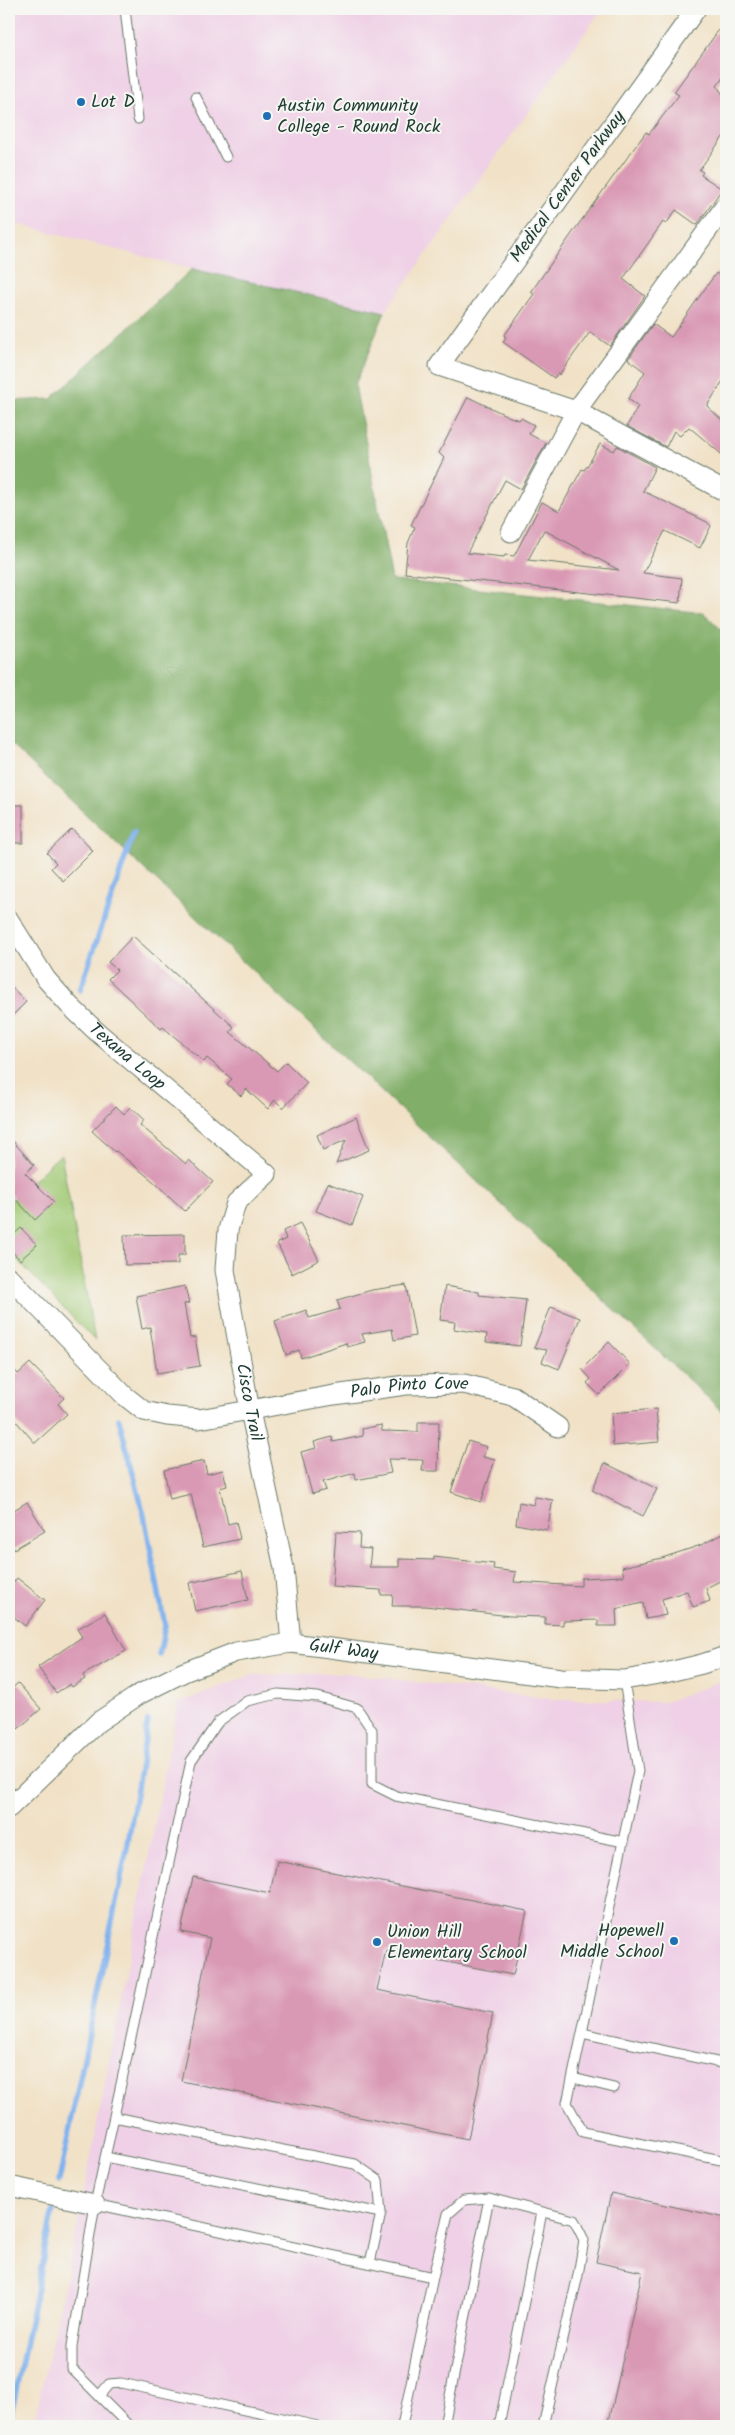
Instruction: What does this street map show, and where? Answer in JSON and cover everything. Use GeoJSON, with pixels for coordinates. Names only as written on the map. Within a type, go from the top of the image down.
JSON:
{"type":"FeatureCollection","features":[{"type":"Feature","properties":{"kind":"street","name":"Medical Center Parkway"},"geometry":{"type":"LineString","coordinates":[[576,412],[440,366],[696,9]]}},
{"type":"Feature","properties":{"kind":"street"},"geometry":{"type":"LineString","coordinates":[[511,532],[576,412],[726,205]]}},
{"type":"Feature","properties":{"kind":"street"},"geometry":{"type":"LineString","coordinates":[[576,412],[726,492]]}},
{"type":"Feature","properties":{"kind":"street","name":"Texana Loop"},"geometry":{"type":"LineString","coordinates":[[9,920],[46,979],[69,1006],[96,1031],[267,1174]]}},
{"type":"Feature","properties":{"kind":"street","name":"Cisco Trail"},"geometry":{"type":"LineString","coordinates":[[267,1174],[236,1203],[224,1252],[227,1290],[250,1411],[284,1568],[291,1643]]}},
{"type":"Feature","properties":{"kind":"street"},"geometry":{"type":"LineString","coordinates":[[9,1277],[125,1396],[144,1411],[167,1416],[199,1419],[250,1411]]}},
{"type":"Feature","properties":{"kind":"street","name":"Palo Pinto Cove"},"geometry":{"type":"LineString","coordinates":[[250,1411],[334,1394],[406,1385],[464,1384],[513,1396],[558,1428]]}},
{"type":"Feature","properties":{"kind":"street","name":"Gulf Way"},"geometry":{"type":"LineString","coordinates":[[9,1808],[98,1722],[140,1694],[184,1672],[236,1652],[291,1643],[561,1678],[624,1680],[666,1673],[726,1656]]}},
{"type":"Feature","properties":{"kind":"street"},"geometry":{"type":"LineString","coordinates":[[9,2186],[95,2204]]}},
{"type":"Feature","properties":{"kind":"lane"},"geometry":{"type":"LineString","coordinates":[[125,9],[138,119]]}},
{"type":"Feature","properties":{"kind":"lane"},"geometry":{"type":"LineString","coordinates":[[196,97],[226,157]]}},
{"type":"Feature","properties":{"kind":"lane"},"geometry":{"type":"LineString","coordinates":[[624,1680],[638,1771],[567,2103],[583,2132],[726,2161]]}},
{"type":"Feature","properties":{"kind":"lane"},"geometry":{"type":"LineString","coordinates":[[129,2426],[72,2369],[72,2346],[95,2204],[191,1762],[218,1722],[247,1701],[278,1694],[318,1697],[357,1708],[372,1730],[372,1784],[396,1796],[624,1842]]}},
{"type":"Feature","properties":{"kind":"lane"},"geometry":{"type":"LineString","coordinates":[[582,2033],[726,2064]]}},
{"type":"Feature","properties":{"kind":"lane"},"geometry":{"type":"LineString","coordinates":[[573,2078],[614,2088]]}},
{"type":"Feature","properties":{"kind":"lane"},"geometry":{"type":"LineString","coordinates":[[114,2118],[355,2164],[378,2180],[381,2213],[370,2263]]}},
{"type":"Feature","properties":{"kind":"lane"},"geometry":{"type":"LineString","coordinates":[[105,2157],[381,2213]]}},
{"type":"Feature","properties":{"kind":"lane"},"geometry":{"type":"LineString","coordinates":[[444,2426],[489,2198]]}},
{"type":"Feature","properties":{"kind":"lane"},"geometry":{"type":"LineString","coordinates":[[402,2426],[432,2277],[448,2214],[464,2200],[489,2198],[574,2220],[584,2240],[578,2276],[543,2426]]}},
{"type":"Feature","properties":{"kind":"lane"},"geometry":{"type":"LineString","coordinates":[[95,2204],[432,2277]]}},
{"type":"Feature","properties":{"kind":"lane"},"geometry":{"type":"LineString","coordinates":[[499,2426],[542,2212]]}},
{"type":"Feature","properties":{"kind":"lane"},"geometry":{"type":"LineString","coordinates":[[99,2396],[109,2384],[121,2383],[318,2426]]}},
{"type":"Feature","properties":{"kind":"shaded area","name":"Austin Community College - Round Rock"},"geometry":{"type":"Polygon","coordinates":[[[9,9],[602,9],[385,312],[192,269],[9,222],[9,9]]]}},
{"type":"Feature","properties":{"kind":"shaded area"},"geometry":{"type":"Polygon","coordinates":[[[345,1673],[553,1699],[665,1702],[726,1679],[726,2426],[33,2426],[77,2228],[178,1703],[252,1675],[345,1673]]]}},
{"type":"Feature","properties":{"kind":"green space"},"geometry":{"type":"Polygon","coordinates":[[[192,269],[385,312],[355,385],[392,580],[704,613],[726,634],[726,1415],[12,745],[9,747],[9,401],[51,399],[192,269]]]}},
{"type":"Feature","properties":{"kind":"green space"},"geometry":{"type":"Polygon","coordinates":[[[61,1154],[95,1341],[9,1251],[9,1203],[61,1154]]]}},
{"type":"Feature","properties":{"kind":"building"},"geometry":{"type":"Polygon","coordinates":[[[726,20],[726,73],[717,86],[726,99],[726,133],[699,170],[703,172],[701,175],[722,189],[697,225],[676,210],[666,224],[663,222],[623,279],[645,296],[610,346],[590,332],[559,375],[558,373],[554,378],[503,342],[506,337],[504,336],[534,294],[531,292],[578,225],[646,132],[649,134],[679,95],[674,92],[726,20]]]}},
{"type":"Feature","properties":{"kind":"building"},"geometry":{"type":"Polygon","coordinates":[[[716,273],[726,280],[726,376],[707,406],[726,424],[726,458],[689,427],[680,436],[674,431],[666,447],[627,426],[638,406],[628,399],[645,372],[628,359],[653,324],[671,337],[716,273]]]}},
{"type":"Feature","properties":{"kind":"building"},"geometry":{"type":"Polygon","coordinates":[[[468,397],[510,417],[519,420],[521,418],[534,425],[529,434],[546,443],[521,489],[505,480],[467,553],[504,557],[505,555],[514,556],[542,502],[559,511],[582,469],[584,470],[588,465],[600,444],[614,451],[617,446],[655,467],[643,491],[707,522],[711,526],[700,548],[665,531],[643,573],[682,578],[680,603],[405,573],[408,543],[415,527],[411,525],[444,458],[439,453],[468,397]],[[544,530],[528,560],[619,570],[544,530]]]}},
{"type":"Feature","properties":{"kind":"building"},"geometry":{"type":"Polygon","coordinates":[[[9,805],[23,805],[23,843],[9,843],[9,805]]]}},
{"type":"Feature","properties":{"kind":"building"},"geometry":{"type":"Polygon","coordinates":[[[72,829],[93,851],[63,881],[51,868],[56,863],[47,853],[72,829]]]}},
{"type":"Feature","properties":{"kind":"building"},"geometry":{"type":"Polygon","coordinates":[[[133,936],[234,1027],[230,1032],[277,1071],[286,1062],[307,1083],[283,1108],[275,1100],[268,1109],[246,1089],[241,1096],[227,1084],[232,1079],[207,1058],[204,1062],[163,1027],[161,1029],[108,979],[117,970],[108,962],[133,936]]]}},
{"type":"Feature","properties":{"kind":"building"},"geometry":{"type":"Polygon","coordinates":[[[9,984],[26,1002],[9,1019],[9,984]]]}},
{"type":"Feature","properties":{"kind":"building"},"geometry":{"type":"Polygon","coordinates":[[[116,1106],[124,1114],[130,1107],[144,1120],[140,1125],[186,1164],[189,1160],[213,1182],[185,1211],[153,1181],[115,1152],[92,1131],[116,1106]]]}},
{"type":"Feature","properties":{"kind":"building"},"geometry":{"type":"Polygon","coordinates":[[[356,1117],[369,1150],[336,1164],[346,1140],[323,1150],[317,1135],[356,1117]]]}},
{"type":"Feature","properties":{"kind":"building"},"geometry":{"type":"Polygon","coordinates":[[[9,1137],[34,1165],[25,1173],[54,1202],[35,1220],[9,1192],[9,1137]]]}},
{"type":"Feature","properties":{"kind":"building"},"geometry":{"type":"Polygon","coordinates":[[[328,1183],[363,1197],[352,1225],[316,1211],[328,1183]]]}},
{"type":"Feature","properties":{"kind":"building"},"geometry":{"type":"Polygon","coordinates":[[[300,1223],[319,1260],[292,1274],[277,1243],[286,1239],[283,1231],[300,1223]]]}},
{"type":"Feature","properties":{"kind":"building"},"geometry":{"type":"Polygon","coordinates":[[[21,1228],[37,1245],[20,1260],[9,1248],[9,1239],[21,1228]]]}},
{"type":"Feature","properties":{"kind":"building"},"geometry":{"type":"Polygon","coordinates":[[[185,1234],[185,1255],[178,1255],[178,1264],[125,1265],[124,1235],[185,1234]]]}},
{"type":"Feature","properties":{"kind":"building"},"geometry":{"type":"Polygon","coordinates":[[[406,1285],[415,1336],[394,1340],[392,1329],[362,1334],[365,1342],[347,1347],[346,1343],[301,1358],[299,1350],[286,1355],[275,1321],[306,1310],[309,1318],[340,1309],[337,1300],[372,1290],[406,1285]]]}},
{"type":"Feature","properties":{"kind":"building"},"geometry":{"type":"Polygon","coordinates":[[[185,1286],[189,1303],[184,1304],[190,1338],[195,1337],[200,1366],[157,1373],[150,1327],[142,1329],[136,1296],[185,1286]]]}},
{"type":"Feature","properties":{"kind":"building"},"geometry":{"type":"Polygon","coordinates":[[[445,1286],[479,1292],[479,1295],[526,1300],[520,1346],[486,1342],[487,1334],[454,1329],[455,1322],[440,1320],[445,1286]]]}},
{"type":"Feature","properties":{"kind":"building"},"geometry":{"type":"Polygon","coordinates":[[[551,1307],[580,1318],[559,1369],[542,1362],[547,1350],[534,1348],[551,1307]]]}},
{"type":"Feature","properties":{"kind":"building"},"geometry":{"type":"Polygon","coordinates":[[[609,1342],[630,1364],[599,1395],[587,1383],[591,1379],[582,1369],[609,1342]]]}},
{"type":"Feature","properties":{"kind":"building"},"geometry":{"type":"Polygon","coordinates":[[[30,1363],[64,1398],[58,1404],[67,1414],[35,1443],[9,1413],[9,1364],[18,1374],[30,1363]]]}},
{"type":"Feature","properties":{"kind":"building"},"geometry":{"type":"Polygon","coordinates":[[[656,1409],[659,1442],[613,1446],[611,1413],[656,1409]]]}},
{"type":"Feature","properties":{"kind":"building"},"geometry":{"type":"Polygon","coordinates":[[[418,1422],[439,1422],[438,1471],[422,1471],[423,1460],[388,1459],[391,1473],[356,1480],[355,1473],[323,1482],[326,1490],[312,1494],[301,1452],[316,1448],[314,1442],[332,1437],[333,1442],[363,1436],[362,1429],[381,1425],[382,1431],[418,1432],[418,1422]]]}},
{"type":"Feature","properties":{"kind":"building"},"geometry":{"type":"Polygon","coordinates":[[[468,1441],[487,1447],[483,1457],[495,1460],[481,1502],[451,1492],[468,1441]]]}},
{"type":"Feature","properties":{"kind":"building"},"geometry":{"type":"Polygon","coordinates":[[[204,1461],[207,1474],[223,1470],[227,1486],[220,1488],[228,1524],[236,1522],[240,1539],[203,1547],[191,1494],[170,1499],[164,1470],[204,1461]]]}},
{"type":"Feature","properties":{"kind":"building"},"geometry":{"type":"Polygon","coordinates":[[[605,1463],[657,1489],[643,1516],[592,1490],[605,1463]]]}},
{"type":"Feature","properties":{"kind":"building"},"geometry":{"type":"Polygon","coordinates":[[[535,1497],[553,1500],[547,1530],[516,1524],[519,1502],[534,1505],[535,1497]]]}},
{"type":"Feature","properties":{"kind":"building"},"geometry":{"type":"Polygon","coordinates":[[[27,1502],[45,1531],[9,1552],[9,1513],[27,1502]]]}},
{"type":"Feature","properties":{"kind":"building"},"geometry":{"type":"Polygon","coordinates":[[[336,1532],[360,1533],[359,1548],[371,1549],[369,1567],[399,1567],[399,1559],[434,1560],[434,1557],[494,1564],[493,1569],[516,1572],[514,1582],[581,1586],[581,1578],[624,1576],[622,1567],[662,1558],[701,1545],[726,1532],[726,1578],[706,1588],[710,1601],[693,1607],[687,1591],[662,1599],[666,1615],[646,1619],[643,1603],[616,1609],[617,1626],[598,1626],[598,1620],[563,1621],[563,1625],[545,1624],[545,1617],[510,1616],[425,1606],[392,1606],[393,1595],[381,1595],[381,1590],[332,1587],[336,1532]]]}},
{"type":"Feature","properties":{"kind":"building"},"geometry":{"type":"Polygon","coordinates":[[[242,1571],[248,1600],[195,1611],[189,1583],[242,1571]]]}},
{"type":"Feature","properties":{"kind":"building"},"geometry":{"type":"Polygon","coordinates":[[[17,1578],[45,1600],[25,1626],[9,1613],[9,1588],[17,1578]]]}},
{"type":"Feature","properties":{"kind":"building"},"geometry":{"type":"Polygon","coordinates":[[[105,1613],[126,1651],[83,1675],[85,1679],[72,1687],[70,1684],[56,1693],[38,1667],[82,1637],[77,1629],[105,1613]]]}},
{"type":"Feature","properties":{"kind":"building"},"geometry":{"type":"Polygon","coordinates":[[[18,1683],[41,1709],[18,1729],[9,1719],[9,1691],[18,1683]]]}},
{"type":"Feature","properties":{"kind":"building"},"geometry":{"type":"Polygon","coordinates":[[[277,1861],[527,1911],[513,1975],[386,1950],[377,1990],[493,2013],[468,2139],[181,2081],[210,1938],[181,1932],[193,1877],[270,1893],[277,1861]]]}},
{"type":"Feature","properties":{"kind":"building"},"geometry":{"type":"Polygon","coordinates":[[[611,2193],[726,2218],[726,2426],[608,2426],[642,2272],[596,2262],[611,2193]]]}},
{"type":"Feature","properties":{"kind":"waterway"},"geometry":{"type":"LineString","coordinates":[[80,990],[134,832]]}},
{"type":"Feature","properties":{"kind":"waterway"},"geometry":{"type":"LineString","coordinates":[[119,1419],[144,1515],[165,1626],[159,1655]]}},
{"type":"Feature","properties":{"kind":"waterway"},"geometry":{"type":"LineString","coordinates":[[59,2181],[128,1843],[148,1721]]}},
{"type":"Feature","properties":{"kind":"waterway"},"geometry":{"type":"LineString","coordinates":[[9,2424],[53,2210]]}},
{"type":"Feature","properties":{"kind":"place","name":"Lot D"},"geometry":{"type":"Point","coordinates":[81,102]}},
{"type":"Feature","properties":{"kind":"place","name":"Austin Community College - Round Rock"},"geometry":{"type":"Point","coordinates":[267,116]}},
{"type":"Feature","properties":{"kind":"place","name":"Hopewell Middle School"},"geometry":{"type":"Point","coordinates":[674,1941]}},
{"type":"Feature","properties":{"kind":"place","name":"Union Hill Elementary School"},"geometry":{"type":"Point","coordinates":[377,1942]}}]}
